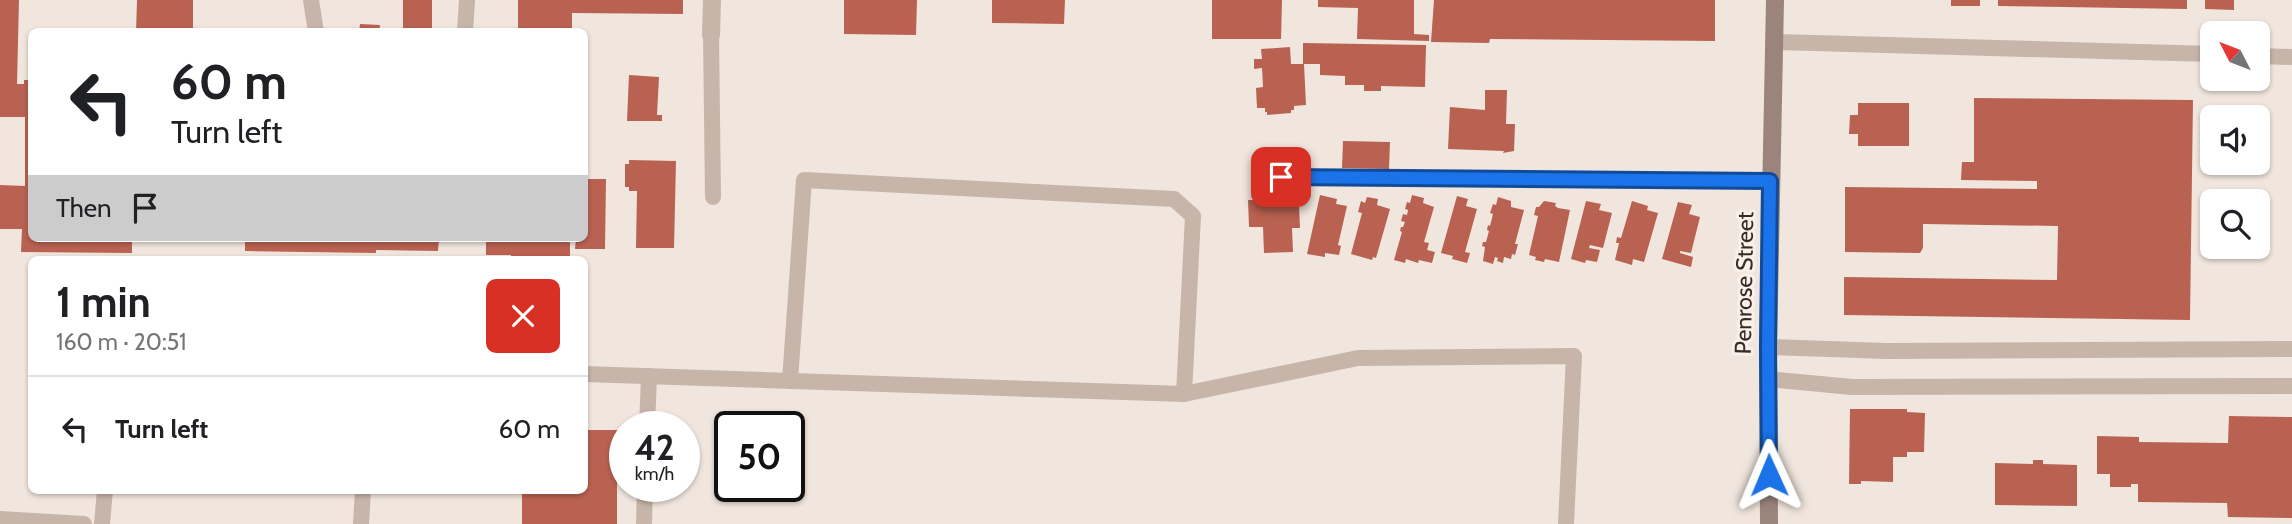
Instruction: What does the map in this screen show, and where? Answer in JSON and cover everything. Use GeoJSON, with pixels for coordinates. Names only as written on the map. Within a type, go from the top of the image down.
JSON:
{"type":"FeatureCollection","features":[{"type":"Feature","properties":{"kind":"main road","name":"Penrose Street"},"geometry":{"type":"LineString","coordinates":[[1769,524],[1768,347],[1775,0]]}},
{"type":"Feature","properties":{"kind":"street"},"geometry":{"type":"LineString","coordinates":[[711,35],[712,0]]}},
{"type":"Feature","properties":{"kind":"lane"},"geometry":{"type":"LineString","coordinates":[[311,0],[315,28]]}},
{"type":"Feature","properties":{"kind":"lane"},"geometry":{"type":"LineString","coordinates":[[465,28],[467,0]]}},
{"type":"Feature","properties":{"kind":"lane"},"geometry":{"type":"LineString","coordinates":[[711,35],[713,197]]}},
{"type":"Feature","properties":{"kind":"lane"},"geometry":{"type":"LineString","coordinates":[[1774,42],[2200,54]]}},
{"type":"Feature","properties":{"kind":"lane"},"geometry":{"type":"LineString","coordinates":[[2270,56],[2292,57]]}},
{"type":"Feature","properties":{"kind":"lane"},"geometry":{"type":"LineString","coordinates":[[1281,177],[1770,181]]}},
{"type":"Feature","properties":{"kind":"lane"},"geometry":{"type":"LineString","coordinates":[[790,381],[804,180],[1174,199],[1193,216],[1184,394]]}},
{"type":"Feature","properties":{"kind":"lane"},"geometry":{"type":"LineString","coordinates":[[1768,347],[1887,351],[2292,349]]}},
{"type":"Feature","properties":{"kind":"lane"},"geometry":{"type":"LineString","coordinates":[[588,374],[1184,394],[1358,358],[1574,356],[1566,524]]}},
{"type":"Feature","properties":{"kind":"lane"},"geometry":{"type":"LineString","coordinates":[[648,411],[649,376]]}},
{"type":"Feature","properties":{"kind":"lane"},"geometry":{"type":"LineString","coordinates":[[1768,379],[1852,387],[2292,386]]}},
{"type":"Feature","properties":{"kind":"lane"},"geometry":{"type":"LineString","coordinates":[[102,524],[105,494]]}},
{"type":"Feature","properties":{"kind":"lane"},"geometry":{"type":"LineString","coordinates":[[361,524],[363,494]]}},
{"type":"Feature","properties":{"kind":"lane"},"geometry":{"type":"LineString","coordinates":[[644,524],[645,502]]}},
{"type":"Feature","properties":{"kind":"lane"},"geometry":{"type":"LineString","coordinates":[[0,519],[84,524]]}},
{"type":"Feature","properties":{"kind":"building"},"geometry":{"type":"Polygon","coordinates":[[[0,0],[19,0],[17,84],[24,84],[24,80],[28,80],[28,242],[132,242],[132,253],[21,252],[22,229],[0,229],[0,185],[25,186],[25,117],[0,117],[0,0]]]}},
{"type":"Feature","properties":{"kind":"building"},"geometry":{"type":"Polygon","coordinates":[[[137,0],[193,0],[193,28],[136,28],[137,0]]]}},
{"type":"Feature","properties":{"kind":"building"},"geometry":{"type":"Polygon","coordinates":[[[403,0],[432,0],[432,28],[403,28],[403,0]]]}},
{"type":"Feature","properties":{"kind":"building"},"geometry":{"type":"Polygon","coordinates":[[[518,0],[683,0],[683,14],[572,13],[572,28],[518,28],[518,0]]]}},
{"type":"Feature","properties":{"kind":"building"},"geometry":{"type":"Polygon","coordinates":[[[844,0],[917,0],[916,35],[844,34],[844,0]]]}},
{"type":"Feature","properties":{"kind":"building"},"geometry":{"type":"Polygon","coordinates":[[[992,0],[1065,0],[1064,24],[992,23],[992,0]]]}},
{"type":"Feature","properties":{"kind":"building"},"geometry":{"type":"Polygon","coordinates":[[[1212,0],[1282,0],[1281,39],[1212,39],[1212,0]]]}},
{"type":"Feature","properties":{"kind":"building"},"geometry":{"type":"Polygon","coordinates":[[[1318,0],[1414,0],[1414,34],[1429,35],[1429,41],[1357,39],[1358,8],[1318,7],[1318,0]]]}},
{"type":"Feature","properties":{"kind":"building"},"geometry":{"type":"Polygon","coordinates":[[[1434,0],[1715,0],[1715,41],[1490,39],[1489,43],[1431,42],[1434,0]]]}},
{"type":"Feature","properties":{"kind":"building"},"geometry":{"type":"Polygon","coordinates":[[[1951,0],[1980,0],[1980,6],[1951,6],[1951,0]]]}},
{"type":"Feature","properties":{"kind":"building"},"geometry":{"type":"Polygon","coordinates":[[[1998,0],[2187,0],[2187,9],[1998,6],[1998,0]]]}},
{"type":"Feature","properties":{"kind":"building"},"geometry":{"type":"Polygon","coordinates":[[[2205,0],[2234,0],[2234,10],[2205,9],[2205,0]]]}},
{"type":"Feature","properties":{"kind":"building"},"geometry":{"type":"Polygon","coordinates":[[[360,24],[380,25],[380,28],[360,28],[360,24]]]}},
{"type":"Feature","properties":{"kind":"building"},"geometry":{"type":"Polygon","coordinates":[[[1303,43],[1426,45],[1425,87],[1381,86],[1381,91],[1364,91],[1364,85],[1345,85],[1345,76],[1320,75],[1320,64],[1304,64],[1306,105],[1294,106],[1291,113],[1267,115],[1265,108],[1257,108],[1256,88],[1263,87],[1262,68],[1254,69],[1254,59],[1262,59],[1261,49],[1290,47],[1291,64],[1303,64],[1303,43]]]}},
{"type":"Feature","properties":{"kind":"building"},"geometry":{"type":"Polygon","coordinates":[[[629,75],[659,77],[657,115],[662,115],[662,121],[627,121],[629,75]]]}},
{"type":"Feature","properties":{"kind":"building"},"geometry":{"type":"Polygon","coordinates":[[[1485,90],[1507,90],[1506,124],[1515,124],[1514,151],[1503,153],[1504,151],[1448,149],[1450,107],[1485,110],[1485,90]]]}},
{"type":"Feature","properties":{"kind":"building"},"geometry":{"type":"Polygon","coordinates":[[[1974,98],[2193,100],[2190,320],[1844,315],[1844,277],[2057,280],[2058,226],[1923,224],[1923,248],[1920,253],[1845,252],[1845,187],[2037,189],[2037,181],[1961,180],[1962,162],[1974,162],[1974,98]]]}},
{"type":"Feature","properties":{"kind":"building"},"geometry":{"type":"Polygon","coordinates":[[[1858,103],[1909,103],[1909,146],[1858,146],[1858,134],[1849,134],[1850,115],[1858,115],[1858,103]]]}},
{"type":"Feature","properties":{"kind":"building"},"geometry":{"type":"Polygon","coordinates":[[[1343,141],[1390,142],[1389,169],[1342,168],[1343,141]]]}},
{"type":"Feature","properties":{"kind":"building"},"geometry":{"type":"Polygon","coordinates":[[[629,160],[676,161],[674,248],[636,248],[637,191],[629,191],[629,187],[625,187],[625,164],[629,164],[629,160]]]}},
{"type":"Feature","properties":{"kind":"building"},"geometry":{"type":"Polygon","coordinates":[[[588,179],[606,179],[605,249],[575,249],[576,242],[588,242],[588,179]]]}},
{"type":"Feature","properties":{"kind":"building"},"geometry":{"type":"Polygon","coordinates":[[[1265,189],[1290,189],[1290,192],[1293,192],[1293,204],[1299,204],[1300,228],[1292,228],[1293,252],[1264,253],[1263,227],[1249,227],[1248,200],[1264,200],[1265,189]]]}},
{"type":"Feature","properties":{"kind":"building"},"geometry":{"type":"Polygon","coordinates":[[[1320,195],[1337,199],[1336,204],[1347,206],[1338,245],[1341,246],[1339,255],[1325,253],[1325,257],[1307,254],[1320,195]]]}},
{"type":"Feature","properties":{"kind":"building"},"geometry":{"type":"Polygon","coordinates":[[[1412,195],[1424,198],[1423,203],[1434,207],[1424,242],[1429,243],[1427,250],[1435,252],[1432,263],[1419,260],[1418,263],[1406,259],[1405,263],[1394,260],[1401,227],[1405,222],[1401,221],[1403,214],[1407,215],[1408,210],[1405,209],[1412,195]]]}},
{"type":"Feature","properties":{"kind":"building"},"geometry":{"type":"Polygon","coordinates":[[[1457,196],[1468,199],[1466,206],[1477,209],[1465,252],[1470,253],[1467,263],[1441,253],[1457,196]]]}},
{"type":"Feature","properties":{"kind":"building"},"geometry":{"type":"Polygon","coordinates":[[[1367,197],[1378,199],[1377,205],[1390,209],[1376,258],[1373,257],[1372,260],[1351,254],[1362,213],[1358,212],[1361,201],[1365,203],[1367,197]]]}},
{"type":"Feature","properties":{"kind":"building"},"geometry":{"type":"Polygon","coordinates":[[[1498,197],[1511,201],[1511,207],[1524,210],[1515,244],[1518,244],[1515,255],[1512,254],[1511,259],[1504,257],[1503,263],[1495,257],[1493,264],[1483,261],[1485,247],[1482,246],[1489,231],[1488,225],[1490,226],[1493,214],[1490,213],[1498,197]]]}},
{"type":"Feature","properties":{"kind":"building"},"geometry":{"type":"Polygon","coordinates":[[[1544,201],[1570,210],[1559,262],[1535,260],[1536,257],[1529,255],[1538,216],[1534,215],[1536,207],[1544,201]]]}},
{"type":"Feature","properties":{"kind":"building"},"geometry":{"type":"Polygon","coordinates":[[[1586,201],[1601,204],[1599,210],[1612,213],[1603,248],[1590,245],[1589,248],[1600,250],[1597,262],[1586,260],[1585,263],[1571,259],[1586,201]]]}},
{"type":"Feature","properties":{"kind":"building"},"geometry":{"type":"Polygon","coordinates":[[[1632,201],[1648,206],[1647,210],[1658,213],[1644,262],[1633,259],[1632,265],[1615,260],[1619,243],[1616,243],[1617,237],[1621,238],[1632,201]]]}},
{"type":"Feature","properties":{"kind":"building"},"geometry":{"type":"Polygon","coordinates":[[[1678,202],[1692,205],[1689,214],[1700,217],[1691,253],[1680,251],[1693,257],[1691,267],[1662,259],[1678,202]]]}},
{"type":"Feature","properties":{"kind":"building"},"geometry":{"type":"Polygon","coordinates":[[[245,242],[439,242],[438,251],[245,251],[245,242]]]}},
{"type":"Feature","properties":{"kind":"building"},"geometry":{"type":"Polygon","coordinates":[[[486,242],[570,242],[570,256],[486,255],[486,242]]]}},
{"type":"Feature","properties":{"kind":"building"},"geometry":{"type":"Polygon","coordinates":[[[1850,409],[1907,409],[1907,412],[1925,413],[1924,452],[1907,452],[1907,457],[1893,457],[1893,482],[1861,481],[1861,484],[1849,484],[1850,409]]]}},
{"type":"Feature","properties":{"kind":"building"},"geometry":{"type":"Polygon","coordinates":[[[2229,416],[2292,417],[2292,518],[2228,517],[2227,503],[2138,502],[2138,484],[2131,484],[2131,487],[2110,487],[2110,474],[2097,474],[2097,436],[2139,437],[2139,442],[2228,443],[2229,416]]]}},
{"type":"Feature","properties":{"kind":"building"},"geometry":{"type":"Polygon","coordinates":[[[588,430],[609,430],[609,502],[617,502],[617,524],[522,524],[522,494],[588,494],[588,430]]]}},
{"type":"Feature","properties":{"kind":"building"},"geometry":{"type":"Polygon","coordinates":[[[2033,460],[2043,460],[2043,464],[2077,465],[2077,506],[1995,505],[1995,463],[2033,464],[2033,460]]]}},
{"type":"Feature","properties":{"kind":"route"},"geometry":{"type":"LineString","coordinates":[[1281,177],[1770,181],[1769,475]]}}]}
